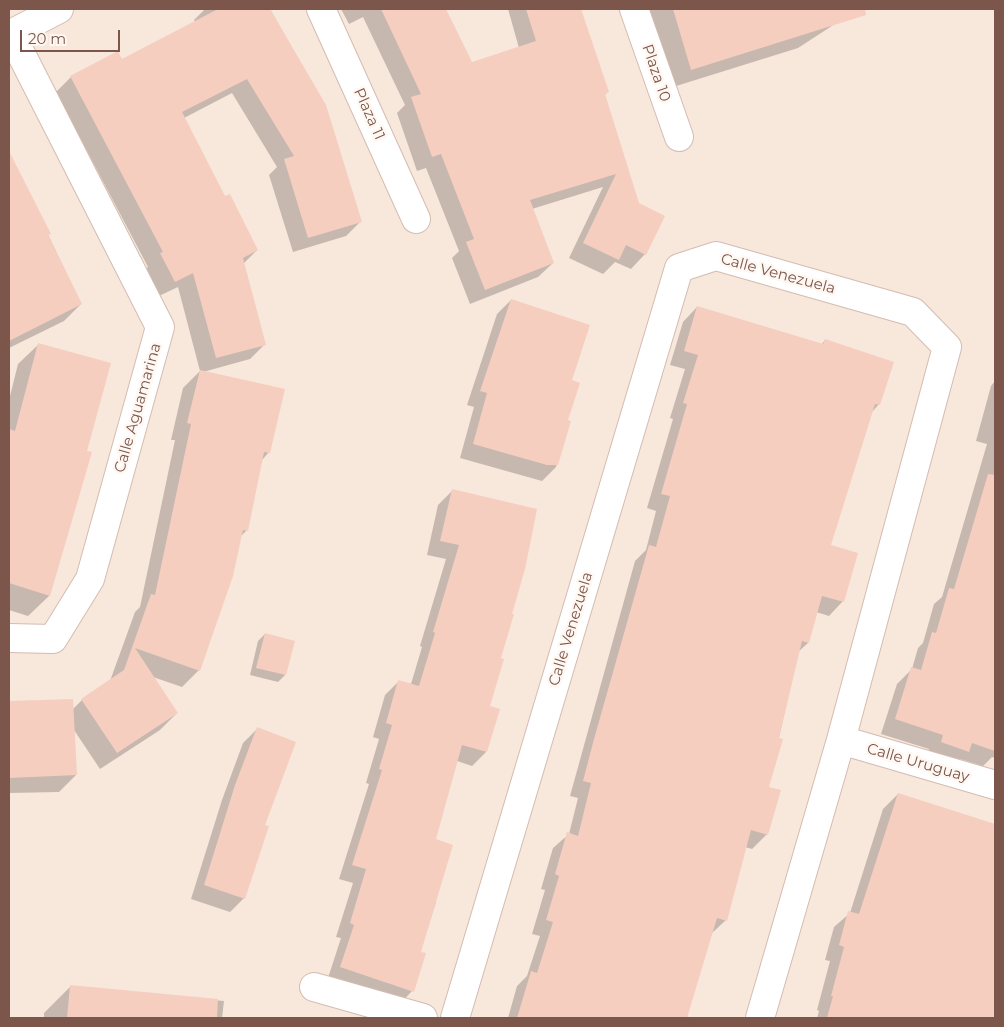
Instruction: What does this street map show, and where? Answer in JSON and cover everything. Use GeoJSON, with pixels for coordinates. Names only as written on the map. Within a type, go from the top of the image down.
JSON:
{"type":"FeatureCollection","features":[{"type":"Feature","properties":{"kind":"street"},"geometry":{"type":"LineString","coordinates":[[10,35],[59,9]]}},
{"type":"Feature","properties":{"kind":"street","name":"Plaza 11"},"geometry":{"type":"LineString","coordinates":[[321,9],[416,219]]}},
{"type":"Feature","properties":{"kind":"street","name":"Plaza 10"},"geometry":{"type":"LineString","coordinates":[[634,9],[678,137]]}},
{"type":"Feature","properties":{"kind":"street","name":"Calle Aguamarina"},"geometry":{"type":"LineString","coordinates":[[9,638],[53,639],[90,579],[160,327],[10,35]]}},
{"type":"Feature","properties":{"kind":"street","name":"Calle Venezuela"},"geometry":{"type":"LineString","coordinates":[[455,1018],[679,268],[716,256],[913,312],[947,347],[841,740],[760,1018]]}},
{"type":"Feature","properties":{"kind":"street","name":"Calle Uruguay"},"geometry":{"type":"LineString","coordinates":[[841,740],[995,785]]}},
{"type":"Feature","properties":{"kind":"street"},"geometry":{"type":"LineString","coordinates":[[314,987],[423,1018]]}},
{"type":"Feature","properties":{"kind":"shaded area"},"geometry":{"type":"Polygon","coordinates":[[[9,9],[995,9],[995,1018],[9,1018],[9,9]]]}},
{"type":"Feature","properties":{"kind":"building"},"geometry":{"type":"Polygon","coordinates":[[[218,9],[270,9],[326,105],[362,222],[308,238],[284,159],[294,156],[247,79],[182,112],[225,196],[230,194],[258,250],[243,258],[266,345],[216,358],[193,273],[175,282],[160,253],[163,252],[70,76],[118,51],[122,59],[218,9]]]}},
{"type":"Feature","properties":{"kind":"building"},"geometry":{"type":"Polygon","coordinates":[[[381,9],[446,9],[472,62],[536,41],[526,9],[581,9],[609,92],[605,94],[639,203],[665,216],[646,255],[626,245],[619,260],[583,243],[616,174],[530,200],[554,263],[485,290],[466,242],[474,239],[441,154],[432,157],[411,97],[421,94],[381,9]]]}},
{"type":"Feature","properties":{"kind":"building"},"geometry":{"type":"Polygon","coordinates":[[[673,9],[865,9],[866,15],[691,70],[673,9]]]}},
{"type":"Feature","properties":{"kind":"building"},"geometry":{"type":"Polygon","coordinates":[[[9,151],[51,234],[48,235],[82,304],[9,341],[9,151]]]}},
{"type":"Feature","properties":{"kind":"building"},"geometry":{"type":"Polygon","coordinates":[[[511,299],[590,325],[572,380],[580,383],[568,420],[571,421],[558,465],[547,465],[473,444],[487,393],[480,391],[511,299]]]}},
{"type":"Feature","properties":{"kind":"building"},"geometry":{"type":"Polygon","coordinates":[[[697,306],[823,344],[825,339],[894,362],[880,405],[875,404],[831,545],[858,553],[844,602],[822,596],[809,643],[802,641],[779,738],[783,739],[769,787],[781,790],[768,835],[751,830],[727,921],[717,918],[687,1018],[517,1018],[531,971],[537,973],[553,922],[546,920],[559,876],[555,874],[567,832],[578,836],[591,783],[583,781],[594,739],[649,545],[656,547],[670,496],[661,494],[687,404],[683,403],[698,355],[684,351],[697,306]]]}},
{"type":"Feature","properties":{"kind":"building"},"geometry":{"type":"Polygon","coordinates":[[[38,343],[111,363],[87,451],[92,452],[50,596],[9,583],[9,429],[15,431],[38,343]]]}},
{"type":"Feature","properties":{"kind":"building"},"geometry":{"type":"Polygon","coordinates":[[[200,370],[285,389],[270,453],[264,452],[248,531],[243,530],[233,576],[200,671],[135,648],[178,713],[117,753],[81,699],[124,670],[151,594],[155,595],[191,424],[187,423],[200,370]]]}},
{"type":"Feature","properties":{"kind":"building"},"geometry":{"type":"Polygon","coordinates":[[[988,474],[995,475],[995,751],[972,743],[969,752],[941,742],[943,735],[895,719],[911,667],[921,670],[932,632],[936,633],[949,588],[954,589],[988,474]]]}},
{"type":"Feature","properties":{"kind":"building"},"geometry":{"type":"Polygon","coordinates":[[[452,489],[537,509],[525,569],[501,658],[504,659],[490,706],[500,709],[487,752],[462,745],[436,839],[453,845],[421,952],[426,953],[414,992],[340,967],[354,925],[350,923],[366,869],[352,865],[382,770],[379,769],[392,725],[386,723],[398,680],[419,686],[459,545],[440,541],[452,489]]]}},
{"type":"Feature","properties":{"kind":"building"},"geometry":{"type":"Polygon","coordinates":[[[265,633],[295,641],[286,675],[256,668],[265,633]]]}},
{"type":"Feature","properties":{"kind":"building"},"geometry":{"type":"Polygon","coordinates":[[[73,699],[77,775],[9,778],[9,701],[73,699]]]}},
{"type":"Feature","properties":{"kind":"building"},"geometry":{"type":"Polygon","coordinates":[[[257,727],[296,742],[265,825],[269,826],[245,899],[204,885],[235,785],[257,727]]]}},
{"type":"Feature","properties":{"kind":"building"},"geometry":{"type":"Polygon","coordinates":[[[898,793],[995,824],[995,1018],[827,1018],[844,947],[839,945],[848,911],[859,914],[898,793]]]}},
{"type":"Feature","properties":{"kind":"building"},"geometry":{"type":"Polygon","coordinates":[[[70,985],[218,999],[217,1018],[67,1018],[70,985]]]}}]}
